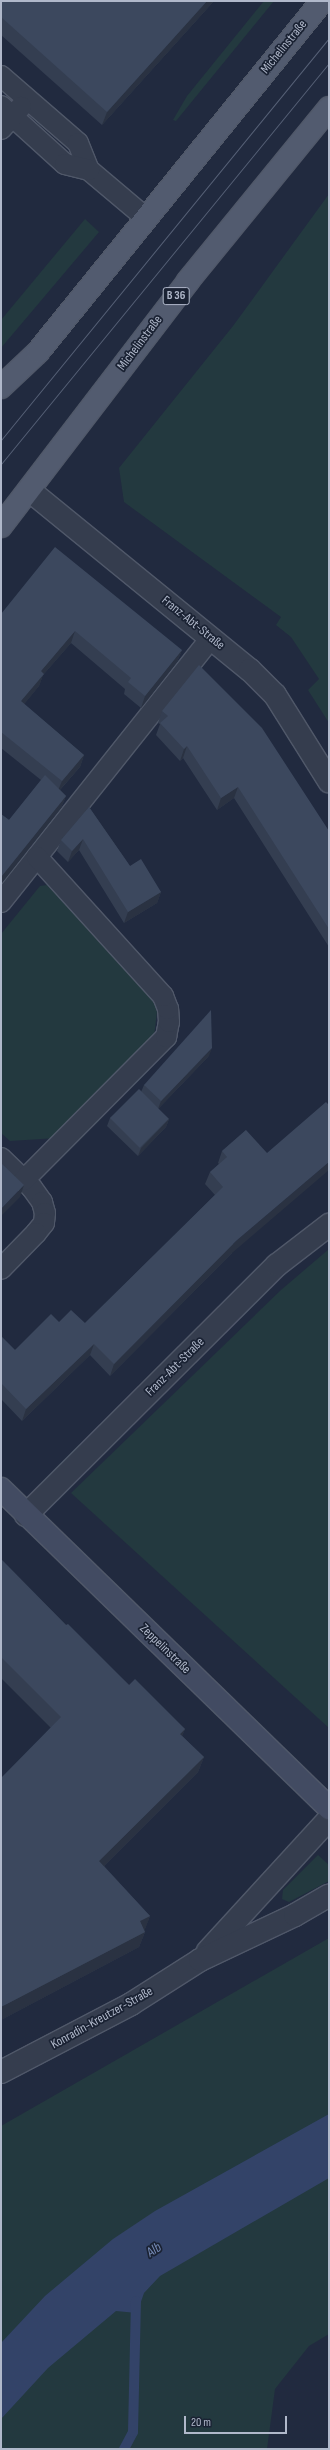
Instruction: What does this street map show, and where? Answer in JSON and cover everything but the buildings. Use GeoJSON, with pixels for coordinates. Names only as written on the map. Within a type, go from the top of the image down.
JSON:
{"type":"FeatureCollection","features":[{"type":"Feature","properties":{"kind":"main road","name":"Michelinstraße"},"geometry":{"type":"LineString","coordinates":[[1,387],[38,352],[322,1]]}},
{"type":"Feature","properties":{"kind":"main road","name":"Michelinstraße"},"geometry":{"type":"LineString","coordinates":[[1,526],[188,281],[329,108]]}},
{"type":"Feature","properties":{"kind":"street","name":"Franz-Abt-Straße"},"geometry":{"type":"LineString","coordinates":[[29,490],[250,670],[275,696],[329,781]]}},
{"type":"Feature","properties":{"kind":"street","name":"Franz-Abt-Straße"},"geometry":{"type":"LineString","coordinates":[[26,1515],[277,1265],[329,1226]]}},
{"type":"Feature","properties":{"kind":"street","name":"Zeppelinstraße"},"geometry":{"type":"LineString","coordinates":[[1,1489],[26,1515],[329,1808]]}},
{"type":"Feature","properties":{"kind":"street","name":"Konradin-Kreutzer-Straße"},"geometry":{"type":"LineString","coordinates":[[200,1960],[329,1819]]}},
{"type":"Feature","properties":{"kind":"street","name":"Konradin-Kreutzer-Straße"},"geometry":{"type":"LineString","coordinates":[[1,2072],[131,2004],[200,1960],[295,1915],[329,1895]]}},
{"type":"Feature","properties":{"kind":"lane"},"geometry":{"type":"LineString","coordinates":[[1,76],[78,143],[89,170]]}},
{"type":"Feature","properties":{"kind":"lane"},"geometry":{"type":"LineString","coordinates":[[29,101],[5,117],[65,164],[89,170],[146,218]]}},
{"type":"Feature","properties":{"kind":"lane"},"geometry":{"type":"LineString","coordinates":[[1,902],[211,638]]}},
{"type":"Feature","properties":{"kind":"lane"},"geometry":{"type":"LineString","coordinates":[[24,1180],[166,1037],[169,1022],[168,1009],[163,996],[37,857]]}},
{"type":"Feature","properties":{"kind":"lane"},"geometry":{"type":"LineString","coordinates":[[1,1158],[24,1180],[42,1202],[45,1213],[44,1223],[1,1269]]}},
{"type":"Feature","properties":{"kind":"green space"},"geometry":{"type":"Polygon","coordinates":[[[264,1],[274,1],[176,121],[173,120],[187,96],[264,1]]]}},
{"type":"Feature","properties":{"kind":"green space"},"geometry":{"type":"Polygon","coordinates":[[[329,194],[329,723],[308,690],[319,679],[291,637],[276,625],[281,617],[124,502],[119,468],[233,326],[329,194]]]}},
{"type":"Feature","properties":{"kind":"green space"},"geometry":{"type":"Polygon","coordinates":[[[85,219],[99,232],[1,348],[1,320],[85,219]]]}},
{"type":"Feature","properties":{"kind":"green space"},"geometry":{"type":"Polygon","coordinates":[[[47,885],[158,1003],[154,1037],[57,1138],[10,1141],[1,1133],[1,934],[40,886],[47,885]]]}},
{"type":"Feature","properties":{"kind":"green space"},"geometry":{"type":"Polygon","coordinates":[[[329,1249],[329,1728],[71,1493],[281,1290],[329,1249]]]}},
{"type":"Feature","properties":{"kind":"green space"},"geometry":{"type":"Polygon","coordinates":[[[318,1855],[329,1865],[329,1881],[289,1902],[282,1899],[283,1890],[318,1855]]]}},
{"type":"Feature","properties":{"kind":"green space"},"geometry":{"type":"Polygon","coordinates":[[[329,1938],[329,2334],[309,2346],[275,2389],[267,2449],[1,2449],[1,2126],[329,1938]]]}},
{"type":"Feature","properties":{"kind":"water","name":"Alb"},"geometry":{"type":"Polygon","coordinates":[[[329,2114],[329,2178],[160,2276],[144,2293],[137,2313],[116,2311],[48,2368],[1,2419],[1,2343],[45,2296],[113,2239],[155,2211],[329,2114]]]}},
{"type":"Feature","properties":{"kind":"waterway"},"geometry":{"type":"LineString","coordinates":[[124,2449],[133,2432],[136,2301]]}},
{"type":"Feature","properties":{"kind":"tram line"},"geometry":{"type":"LineString","coordinates":[[1,440],[329,38]]}},
{"type":"Feature","properties":{"kind":"tram line"},"geometry":{"type":"LineString","coordinates":[[1,464],[329,63]]}}]}
